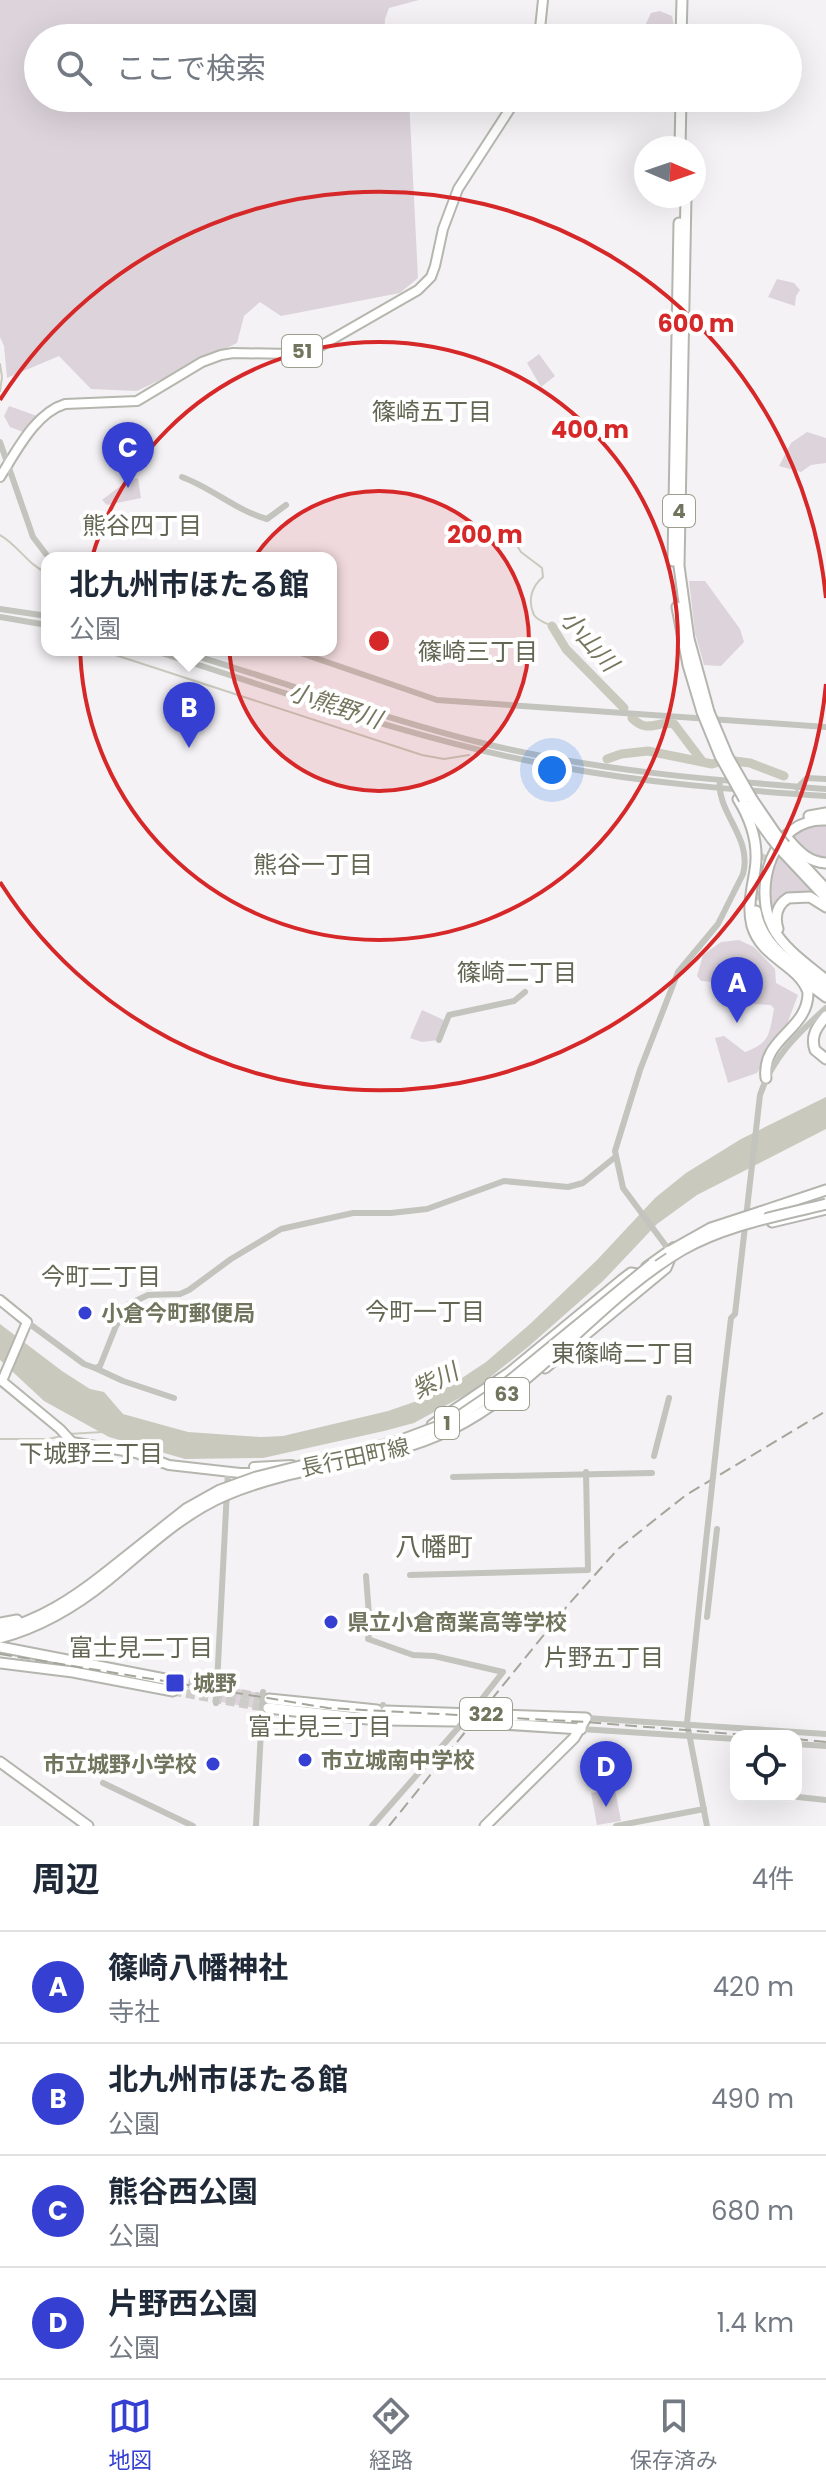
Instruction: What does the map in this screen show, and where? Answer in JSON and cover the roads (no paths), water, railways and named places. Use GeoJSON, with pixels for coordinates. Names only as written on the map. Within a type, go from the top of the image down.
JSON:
{"type":"FeatureCollection","features":[{"type":"Feature","properties":{"kind":"highway"},"geometry":{"type":"LineString","coordinates":[[682,24],[685,0]]}},
{"type":"Feature","properties":{"kind":"highway"},"geometry":{"type":"LineString","coordinates":[[685,0],[686,24]]}},
{"type":"Feature","properties":{"kind":"highway"},"geometry":{"type":"LineString","coordinates":[[680,136],[681,112]]}},
{"type":"Feature","properties":{"kind":"highway"},"geometry":{"type":"LineString","coordinates":[[686,136],[687,112]]}},
{"type":"Feature","properties":{"kind":"highway","name":"4"},"geometry":{"type":"LineString","coordinates":[[681,208],[682,234]]}},
{"type":"Feature","properties":{"kind":"highway","name":"4"},"geometry":{"type":"LineString","coordinates":[[685,208],[673,566],[682,642],[712,738],[747,799],[826,898]]}},
{"type":"Feature","properties":{"kind":"highway","name":"4"},"geometry":{"type":"LineString","coordinates":[[705,712],[741,781],[747,799]]}},
{"type":"Feature","properties":{"kind":"highway"},"geometry":{"type":"LineString","coordinates":[[747,799],[756,851],[750,899],[752,925],[765,950],[826,997]]}},
{"type":"Feature","properties":{"kind":"highway"},"geometry":{"type":"LineString","coordinates":[[766,855],[781,834],[793,824],[810,815],[826,813]]}},
{"type":"Feature","properties":{"kind":"highway"},"geometry":{"type":"LineString","coordinates":[[826,820],[811,821],[791,833],[776,848],[768,866],[766,898],[769,920],[779,938],[826,978]]}},
{"type":"Feature","properties":{"kind":"highway"},"geometry":{"type":"LineString","coordinates":[[750,822],[759,856],[761,911],[767,930],[778,945],[826,989]]}},
{"type":"Feature","properties":{"kind":"highway"},"geometry":{"type":"LineString","coordinates":[[784,845],[826,863]]}},
{"type":"Feature","properties":{"kind":"highway","name":"4"},"geometry":{"type":"LineString","coordinates":[[784,845],[826,889]]}},
{"type":"Feature","properties":{"kind":"highway"},"geometry":{"type":"LineString","coordinates":[[826,907],[804,896],[788,898],[776,914],[778,927],[792,948],[826,978]]}},
{"type":"Feature","properties":{"kind":"highway"},"geometry":{"type":"LineString","coordinates":[[755,900],[762,936],[784,965]]}},
{"type":"Feature","properties":{"kind":"highway"},"geometry":{"type":"LineString","coordinates":[[756,914],[768,942],[826,989]]}},
{"type":"Feature","properties":{"kind":"highway"},"geometry":{"type":"LineString","coordinates":[[766,1078],[767,1058],[801,1017],[807,1004],[808,989],[797,976]]}},
{"type":"Feature","properties":{"kind":"highway"},"geometry":{"type":"LineString","coordinates":[[826,1016],[813,1040],[817,1054],[826,1059]]}},
{"type":"Feature","properties":{"kind":"highway","name":"1"},"geometry":{"type":"LineString","coordinates":[[0,1630],[52,1610],[104,1574],[178,1514],[220,1490],[256,1477],[416,1439],[452,1421],[486,1400],[632,1279],[676,1247],[711,1228],[760,1212],[825,1201]]}},
{"type":"Feature","properties":{"kind":"highway","name":"1"},"geometry":{"type":"LineString","coordinates":[[0,1639],[30,1628],[79,1602],[190,1515],[223,1496],[454,1428],[489,1406],[680,1252],[734,1228],[825,1201]]}},
{"type":"Feature","properties":{"kind":"highway"},"geometry":{"type":"LineString","coordinates":[[416,1439],[437,1438],[509,1398],[666,1268],[667,1251]]}},
{"type":"Feature","properties":{"kind":"highway"},"geometry":{"type":"LineString","coordinates":[[416,1439],[509,1373],[631,1273],[637,1274]]}},
{"type":"Feature","properties":{"kind":"highway"},"geometry":{"type":"LineString","coordinates":[[0,1623],[43,1612],[104,1574]]}},
{"type":"Feature","properties":{"kind":"highway"},"geometry":{"type":"LineString","coordinates":[[0,1647],[174,1686],[0,1663]]}},
{"type":"Feature","properties":{"kind":"highway","name":"322"},"geometry":{"type":"LineString","coordinates":[[267,1700],[382,1715],[581,1729]]}},
{"type":"Feature","properties":{"kind":"highway","name":"322"},"geometry":{"type":"LineString","coordinates":[[382,1715],[586,1718]]}},
{"type":"Feature","properties":{"kind":"highway"},"geometry":{"type":"LineString","coordinates":[[485,1826],[581,1729],[586,1718]]}},
{"type":"Feature","properties":{"kind":"highway"},"geometry":{"type":"LineString","coordinates":[[0,1762],[88,1826]]}},
{"type":"Feature","properties":{"kind":"main road"},"geometry":{"type":"LineString","coordinates":[[540,24],[543,0]]}},
{"type":"Feature","properties":{"kind":"main road","name":"51"},"geometry":{"type":"LineString","coordinates":[[0,477],[41,418],[53,407],[137,401],[202,362],[221,355],[291,354],[317,348],[418,290],[431,277],[443,229],[458,189],[508,112]]}},
{"type":"Feature","properties":{"kind":"main road","name":"長行田町線"},"geometry":{"type":"LineString","coordinates":[[228,1471],[286,1466],[351,1454],[404,1440],[448,1421],[508,1380],[667,1251],[747,1220],[825,1201]]}},
{"type":"Feature","properties":{"kind":"main road","name":"長行田町線"},"geometry":{"type":"LineString","coordinates":[[26,1324],[2,1378],[72,1442],[136,1453],[169,1465],[240,1473],[283,1472],[358,1460],[436,1437],[464,1423],[506,1395],[667,1251]]}},
{"type":"Feature","properties":{"kind":"main road"},"geometry":{"type":"LineString","coordinates":[[0,1300],[26,1324]]}},
{"type":"Feature","properties":{"kind":"street"},"geometry":{"type":"LineString","coordinates":[[0,442],[33,537],[44,552]]}},
{"type":"Feature","properties":{"kind":"street"},"geometry":{"type":"LineString","coordinates":[[182,477],[207,487],[253,515],[267,519],[286,505]]}},
{"type":"Feature","properties":{"kind":"street"},"geometry":{"type":"LineString","coordinates":[[0,609],[41,615]]}},
{"type":"Feature","properties":{"kind":"street"},"geometry":{"type":"LineString","coordinates":[[0,617],[41,624]]}},
{"type":"Feature","properties":{"kind":"street"},"geometry":{"type":"LineString","coordinates":[[171,656],[444,741],[554,766],[719,789],[826,796]]}},
{"type":"Feature","properties":{"kind":"street"},"geometry":{"type":"LineString","coordinates":[[196,656],[386,717],[493,745],[648,773],[826,789]]}},
{"type":"Feature","properties":{"kind":"street"},"geometry":{"type":"LineString","coordinates":[[309,656],[437,700],[826,727]]}},
{"type":"Feature","properties":{"kind":"street"},"geometry":{"type":"LineString","coordinates":[[794,794],[807,778],[826,779]]}},
{"type":"Feature","properties":{"kind":"street"},"geometry":{"type":"LineString","coordinates":[[667,1251],[620,1182],[614,1158],[618,1134],[678,972],[718,924],[746,865],[740,832],[723,803],[720,780]]}},
{"type":"Feature","properties":{"kind":"street"},"geometry":{"type":"LineString","coordinates":[[439,1040],[449,1015],[514,1001],[525,992]]}},
{"type":"Feature","properties":{"kind":"street"},"geometry":{"type":"LineString","coordinates":[[707,1826],[687,1723],[721,1403],[747,1220],[760,1095],[773,1063],[791,1039],[826,1008]]}},
{"type":"Feature","properties":{"kind":"street"},"geometry":{"type":"LineString","coordinates":[[95,1368],[100,1366],[116,1326],[129,1304],[148,1295],[180,1294],[189,1290],[231,1259],[281,1229],[353,1213],[427,1209],[504,1181],[568,1187],[583,1183],[614,1158]]}},
{"type":"Feature","properties":{"kind":"street"},"geometry":{"type":"LineString","coordinates":[[26,1324],[84,1364],[174,1398]]}},
{"type":"Feature","properties":{"kind":"street"},"geometry":{"type":"LineString","coordinates":[[654,1456],[669,1398]]}},
{"type":"Feature","properties":{"kind":"street"},"geometry":{"type":"LineString","coordinates":[[216,1703],[228,1471]]}},
{"type":"Feature","properties":{"kind":"street"},"geometry":{"type":"LineString","coordinates":[[410,1575],[588,1570],[586,1472]]}},
{"type":"Feature","properties":{"kind":"street"},"geometry":{"type":"LineString","coordinates":[[453,1477],[652,1473]]}},
{"type":"Feature","properties":{"kind":"street"},"geometry":{"type":"LineString","coordinates":[[707,1617],[717,1529]]}},
{"type":"Feature","properties":{"kind":"street"},"geometry":{"type":"LineString","coordinates":[[366,1576],[368,1639],[413,1655],[434,1656],[503,1672],[372,1826]]}},
{"type":"Feature","properties":{"kind":"street"},"geometry":{"type":"LineString","coordinates":[[256,1826],[267,1700]]}},
{"type":"Feature","properties":{"kind":"street"},"geometry":{"type":"LineString","coordinates":[[586,1718],[826,1734]]}},
{"type":"Feature","properties":{"kind":"street"},"geometry":{"type":"LineString","coordinates":[[581,1729],[730,1739]]}},
{"type":"Feature","properties":{"kind":"street"},"geometry":{"type":"LineString","coordinates":[[802,1744],[826,1746]]}},
{"type":"Feature","properties":{"kind":"street"},"geometry":{"type":"LineString","coordinates":[[103,1783],[193,1826]]}},
{"type":"Feature","properties":{"kind":"street"},"geometry":{"type":"LineString","coordinates":[[802,1797],[826,1800]]}},
{"type":"Feature","properties":{"kind":"street"},"geometry":{"type":"LineString","coordinates":[[616,1826],[704,1809]]}},
{"type":"Feature","properties":{"kind":"waterway","name":"小熊野川"},"geometry":{"type":"LineString","coordinates":[[0,364],[0,391]]}},
{"type":"Feature","properties":{"kind":"waterway","name":"小熊野川"},"geometry":{"type":"LineString","coordinates":[[0,535],[41,569]]}},
{"type":"Feature","properties":{"kind":"waterway","name":"小山川"},"geometry":{"type":"LineString","coordinates":[[491,541],[516,544],[521,552],[542,568],[543,577],[533,589],[531,604],[536,617],[552,626]]}},
{"type":"Feature","properties":{"kind":"waterway","name":"小山川"},"geometry":{"type":"LineString","coordinates":[[552,626],[566,649],[624,708]]}},
{"type":"Feature","properties":{"kind":"waterway","name":"小熊野川"},"geometry":{"type":"LineString","coordinates":[[118,656],[422,755],[444,759],[469,755]]}},
{"type":"Feature","properties":{"kind":"waterway","name":"小山川"},"geometry":{"type":"LineString","coordinates":[[632,718],[647,726],[674,724],[702,761]]}},
{"type":"Feature","properties":{"kind":"waterway","name":"小山川"},"geometry":{"type":"LineString","coordinates":[[607,759],[648,751],[712,764],[727,760],[750,763],[784,776]]}},
{"type":"Feature","properties":{"kind":"waterway"},"geometry":{"type":"LineString","coordinates":[[69,1434],[102,1432]]}},
{"type":"Feature","properties":{"kind":"waterway"},"geometry":{"type":"LineString","coordinates":[[0,1439],[62,1436]]}},
{"type":"Feature","properties":{"kind":"tunnel"},"geometry":{"type":"LineString","coordinates":[[755,900],[758,873],[766,855]]}},
{"type":"Feature","properties":{"kind":"tunnel"},"geometry":{"type":"LineString","coordinates":[[175,1681],[269,1699]]}},
{"type":"Feature","properties":{"kind":"tunnel"},"geometry":{"type":"LineString","coordinates":[[173,1691],[268,1708]]}},
{"type":"Feature","properties":{"kind":"railway"},"geometry":{"type":"LineString","coordinates":[[389,1826],[568,1605],[618,1549],[686,1495],[826,1411]]}},
{"type":"Feature","properties":{"kind":"railway"},"geometry":{"type":"LineString","coordinates":[[0,1654],[328,1708],[586,1722],[730,1734]]}},
{"type":"Feature","properties":{"kind":"railway"},"geometry":{"type":"LineString","coordinates":[[802,1740],[826,1742]]}},
{"type":"Feature","properties":{"kind":"place","name":"熊谷西公園"},"geometry":{"type":"Point","coordinates":[128,488]}},
{"type":"Feature","properties":{"kind":"place","name":"北九州市ほたる館"},"geometry":{"type":"Point","coordinates":[189,748]}},
{"type":"Feature","properties":{"kind":"place","name":"篠崎八幡神社"},"geometry":{"type":"Point","coordinates":[737,1023]}},
{"type":"Feature","properties":{"kind":"place","name":"小倉今町郵便局"},"geometry":{"type":"Point","coordinates":[85,1313]}},
{"type":"Feature","properties":{"kind":"place","name":"県立小倉商業高等学校"},"geometry":{"type":"Point","coordinates":[331,1622]}},
{"type":"Feature","properties":{"kind":"place","name":"城野"},"geometry":{"type":"Point","coordinates":[175,1683]}},
{"type":"Feature","properties":{"kind":"place","name":"市立城南中学校"},"geometry":{"type":"Point","coordinates":[305,1760]}},
{"type":"Feature","properties":{"kind":"place","name":"市立城野小学校"},"geometry":{"type":"Point","coordinates":[213,1764]}},
{"type":"Feature","properties":{"kind":"place","name":"片野西公園"},"geometry":{"type":"Point","coordinates":[606,1807]}},
{"type":"Feature","properties":{"kind":"district","name":"篠崎五丁目"},"geometry":{"type":"Point","coordinates":[432,412]}},
{"type":"Feature","properties":{"kind":"district","name":"熊谷四丁目"},"geometry":{"type":"Point","coordinates":[142,526]}},
{"type":"Feature","properties":{"kind":"district","name":"篠崎三丁目"},"geometry":{"type":"Point","coordinates":[478,652]}},
{"type":"Feature","properties":{"kind":"district","name":"熊谷一丁目"},"geometry":{"type":"Point","coordinates":[313,865]}},
{"type":"Feature","properties":{"kind":"district","name":"篠崎二丁目"},"geometry":{"type":"Point","coordinates":[517,973]}},
{"type":"Feature","properties":{"kind":"district","name":"今町二丁目"},"geometry":{"type":"Point","coordinates":[101,1277]}},
{"type":"Feature","properties":{"kind":"district","name":"今町一丁目"},"geometry":{"type":"Point","coordinates":[425,1312]}},
{"type":"Feature","properties":{"kind":"district","name":"東篠崎二丁目"},"geometry":{"type":"Point","coordinates":[623,1354]}},
{"type":"Feature","properties":{"kind":"district","name":"下城野三丁目"},"geometry":{"type":"Point","coordinates":[91,1454]}},
{"type":"Feature","properties":{"kind":"district","name":"八幡町"},"geometry":{"type":"Point","coordinates":[434,1547]}},
{"type":"Feature","properties":{"kind":"district","name":"富士見二丁目"},"geometry":{"type":"Point","coordinates":[141,1648]}},
{"type":"Feature","properties":{"kind":"district","name":"片野五丁目"},"geometry":{"type":"Point","coordinates":[604,1658]}},
{"type":"Feature","properties":{"kind":"district","name":"富士見三丁目"},"geometry":{"type":"Point","coordinates":[320,1727]}},
{"type":"Feature","properties":{"kind":"water label","name":"紫川"},"geometry":{"type":"Point","coordinates":[435,1381]}}]}
